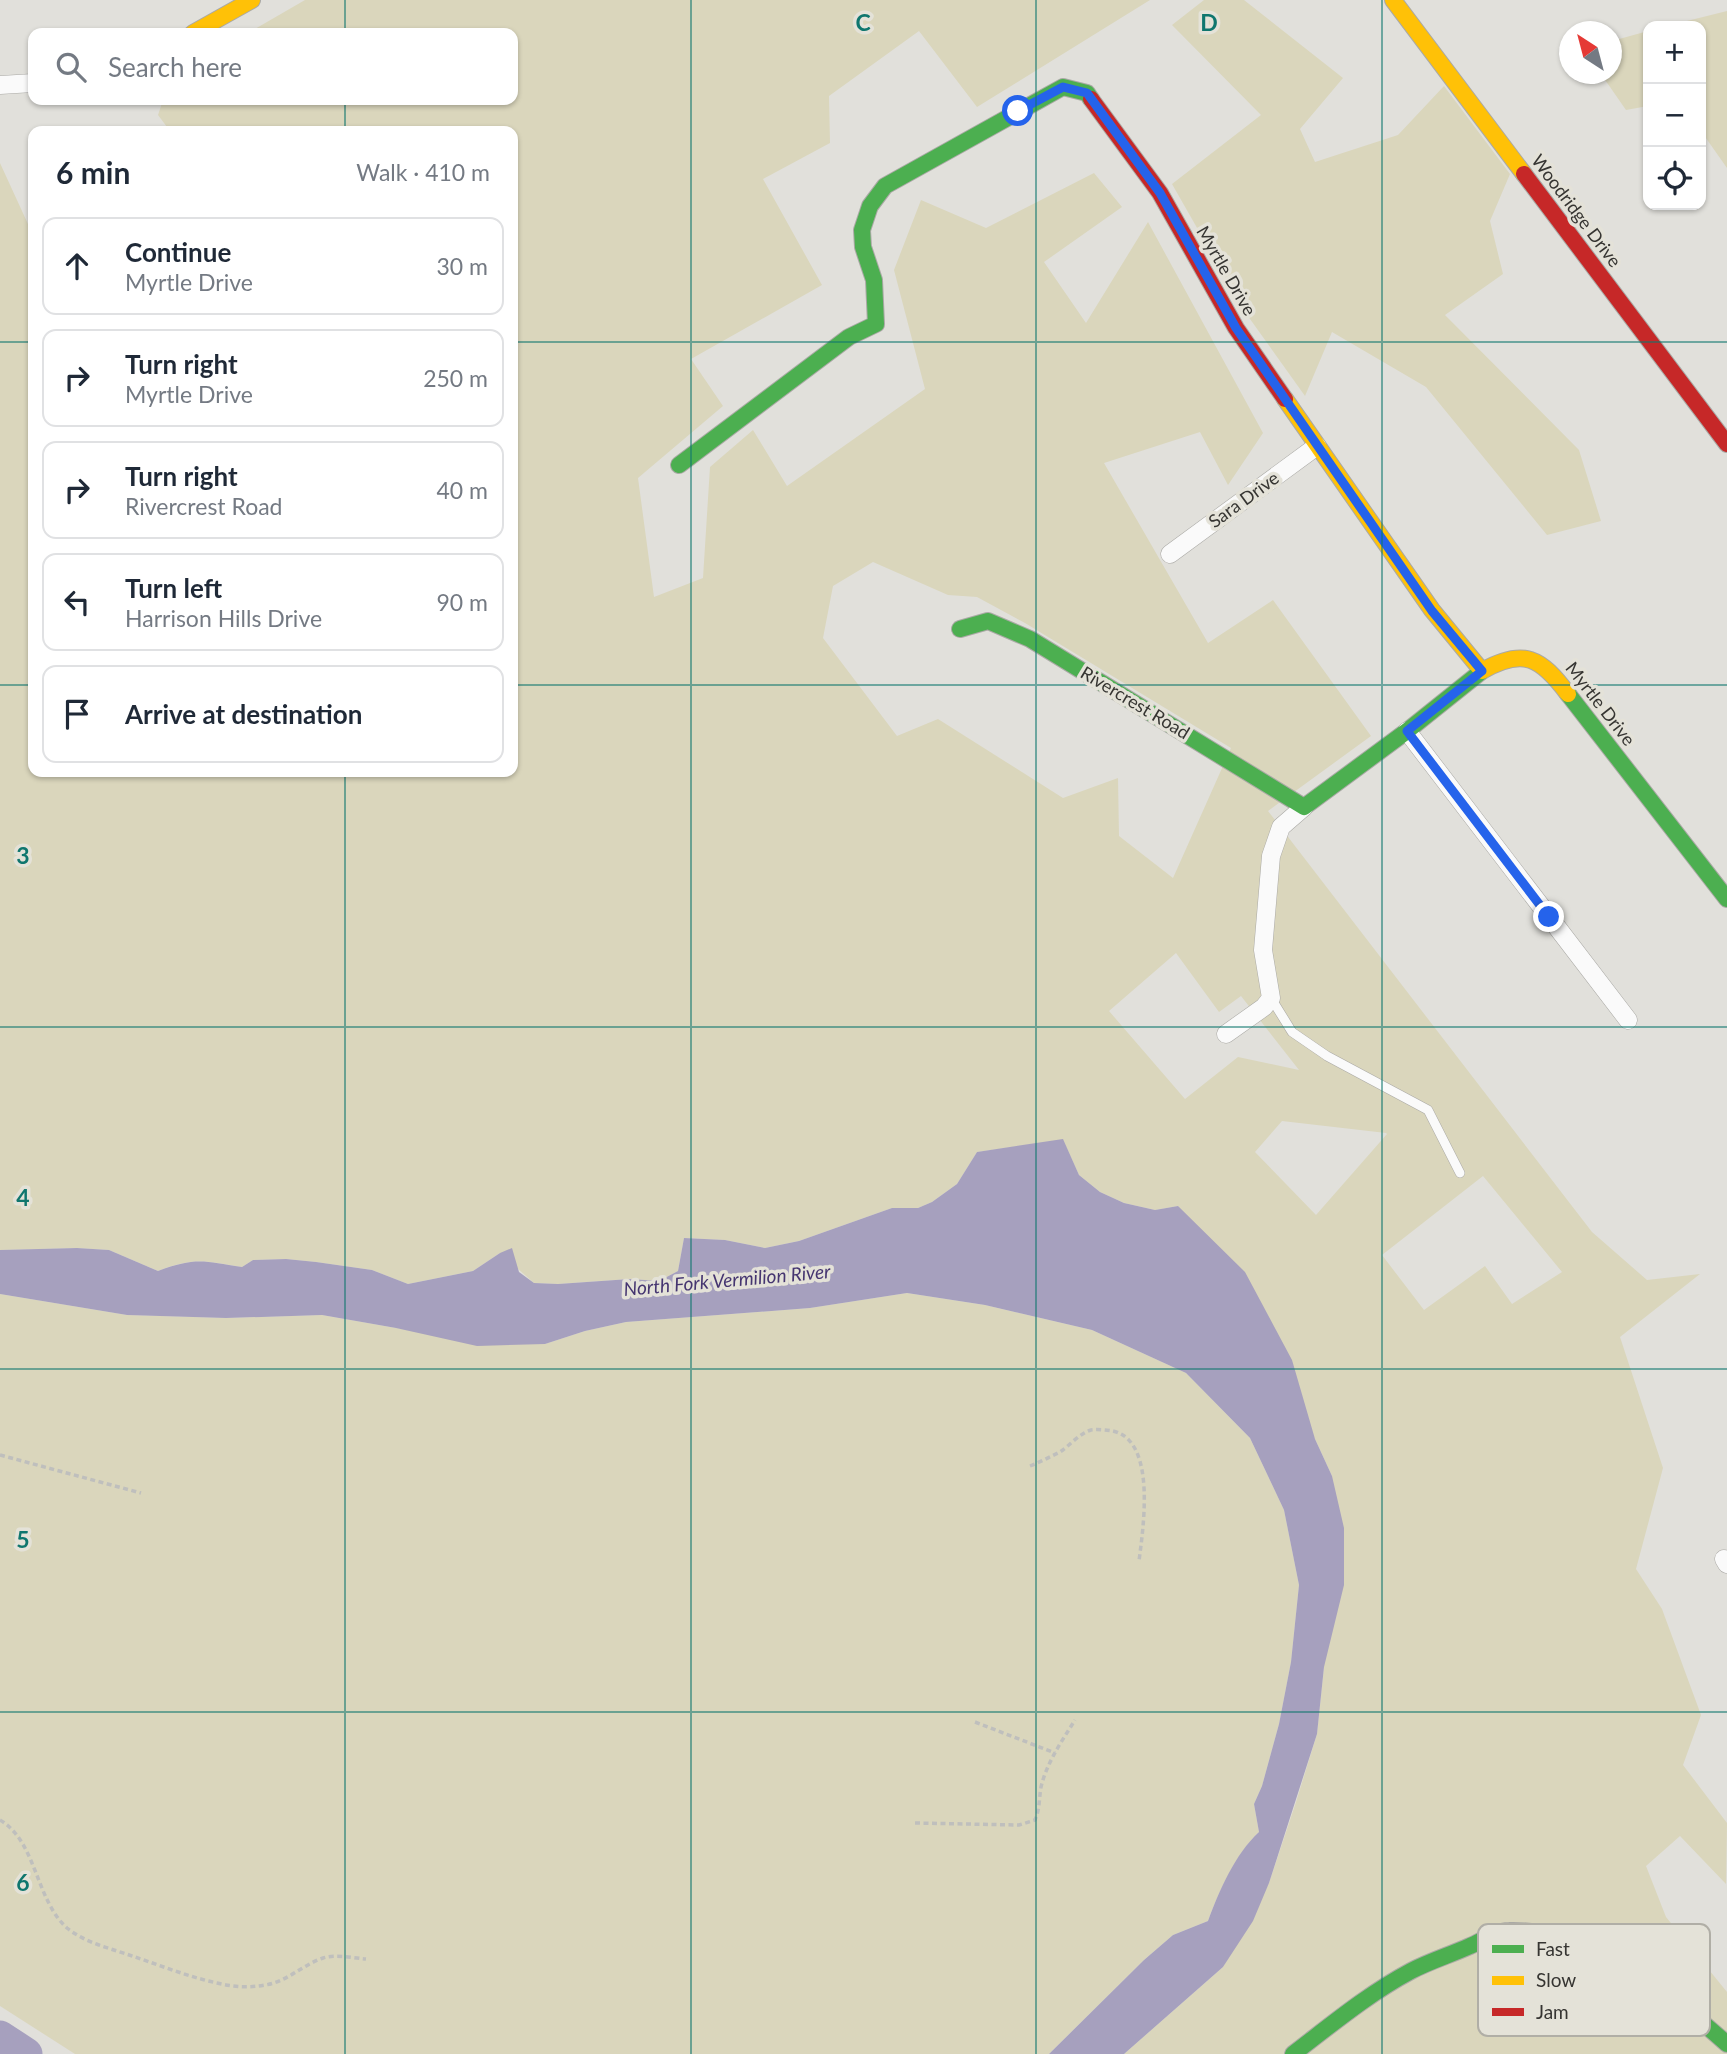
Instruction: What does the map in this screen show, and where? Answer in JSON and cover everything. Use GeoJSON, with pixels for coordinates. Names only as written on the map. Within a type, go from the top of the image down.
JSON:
{"type":"FeatureCollection","features":[{"type":"Feature","properties":{"kind":"street"},"geometry":{"type":"LineString","coordinates":[[202,28],[252,0]]}},
{"type":"Feature","properties":{"kind":"street","name":"Woodridge Drive"},"geometry":{"type":"LineString","coordinates":[[1394,0],[1727,444]]}},
{"type":"Feature","properties":{"kind":"street"},"geometry":{"type":"LineString","coordinates":[[0,85],[28,83]]}},
{"type":"Feature","properties":{"kind":"street","name":"Myrtle Drive"},"geometry":{"type":"LineString","coordinates":[[680,465],[849,337],[876,324],[874,275],[863,246],[863,231],[874,197],[885,186],[1063,87],[1087,93],[1160,193],[1236,328],[1432,611],[1482,671],[1506,656],[1517,656],[1543,665],[1552,673],[1727,899]]}},
{"type":"Feature","properties":{"kind":"street","name":"Sara Drive"},"geometry":{"type":"LineString","coordinates":[[1170,554],[1317,446]]}},
{"type":"Feature","properties":{"kind":"street","name":"Rivercrest Road"},"geometry":{"type":"LineString","coordinates":[[960,629],[988,621],[1030,639],[1304,807]]}},
{"type":"Feature","properties":{"kind":"street"},"geometry":{"type":"LineString","coordinates":[[1226,1034],[1264,1007],[1271,998],[1263,950],[1271,856],[1281,827],[1482,671]]}},
{"type":"Feature","properties":{"kind":"street"},"geometry":{"type":"LineString","coordinates":[[1407,731],[1628,1020]]}},
{"type":"Feature","properties":{"kind":"street"},"geometry":{"type":"LineString","coordinates":[[1293,2054],[1340,2017],[1411,1971],[1478,1942]]}},
{"type":"Feature","properties":{"kind":"street"},"geometry":{"type":"LineString","coordinates":[[1710,2029],[1727,2044]]}},
{"type":"Feature","properties":{"kind":"lane"},"geometry":{"type":"LineString","coordinates":[[1271,998],[1293,1032],[1327,1056],[1428,1110],[1460,1173]]}},
{"type":"Feature","properties":{"kind":"path"},"geometry":{"type":"LineString","coordinates":[[1030,1466],[1061,1451],[1090,1430],[1120,1433],[1131,1444],[1144,1480],[1144,1522],[1139,1561]]}},
{"type":"Feature","properties":{"kind":"path"},"geometry":{"type":"LineString","coordinates":[[0,1455],[141,1493]]}},
{"type":"Feature","properties":{"kind":"path"},"geometry":{"type":"LineString","coordinates":[[915,1823],[1019,1825],[1035,1820],[1044,1777],[1075,1720]]}},
{"type":"Feature","properties":{"kind":"path"},"geometry":{"type":"LineString","coordinates":[[975,1722],[1055,1753]]}},
{"type":"Feature","properties":{"kind":"path"},"geometry":{"type":"LineString","coordinates":[[0,1820],[11,1827],[20,1840],[52,1908],[64,1925],[75,1934],[98,1944],[218,1984],[246,1988],[268,1985],[323,1958],[366,1959]]}},
{"type":"Feature","properties":{"kind":"shaded area"},"geometry":{"type":"Polygon","coordinates":[[[305,0],[1150,0],[977,107],[919,31],[829,96],[830,143],[763,179],[822,285],[691,359],[723,406],[638,478],[654,597],[703,578],[710,467],[753,430],[787,486],[925,389],[894,270],[921,200],[986,228],[1094,173],[1122,207],[1044,262],[1086,323],[1148,222],[1263,433],[1228,485],[1200,432],[1104,463],[1208,643],[1273,600],[1371,736],[1268,811],[1592,1232],[1647,1280],[1700,1274],[1620,1337],[1663,1468],[1636,1569],[1662,1609],[1701,1715],[1683,1765],[1727,1823],[1726,1884],[1680,1836],[1646,1866],[1666,1917],[1672,1924],[1478,1924],[1478,2036],[1710,2036],[1710,1971],[1727,1992],[1727,2054],[1124,2054],[1223,1967],[1269,1883],[1317,1734],[1324,1667],[1332,1476],[1315,1439],[1178,1206],[1155,1210],[1124,1203],[1100,1192],[1079,1175],[1063,1140],[977,1152],[957,1184],[932,1202],[918,1208],[892,1208],[799,1241],[765,1248],[725,1240],[684,1238],[678,1271],[659,1281],[630,1279],[534,1283],[500,1253],[473,1271],[408,1284],[372,1270],[286,1259],[253,1260],[242,1267],[190,1262],[158,1271],[109,1250],[0,1250],[0,163],[28,224],[28,777],[518,777],[518,126],[166,126],[158,115],[161,105],[518,105],[518,28],[257,28],[305,0]],[[873,562],[833,586],[823,638],[897,736],[938,719],[1063,798],[1118,778],[1119,836],[1173,878],[1231,748],[1025,623],[977,597],[948,595],[873,562]],[[1176,953],[1109,1011],[1185,1099],[1238,1057],[1299,1070],[1241,996],[1219,1012],[1176,953]],[[1282,1121],[1255,1152],[1316,1215],[1387,1134],[1386,1133],[1282,1121]],[[1483,1176],[1382,1255],[1424,1310],[1485,1266],[1512,1304],[1562,1272],[1483,1176]]]}},
{"type":"Feature","properties":{"kind":"shaded area"},"geometry":{"type":"Polygon","coordinates":[[[1204,0],[1244,0],[1343,78],[1300,129],[1315,162],[1398,135],[1444,86],[1510,174],[1490,221],[1503,274],[1445,315],[1579,450],[1601,521],[1547,535],[1426,387],[1332,332],[1305,396],[1245,312],[1172,184],[1261,115],[1172,25],[1204,0]]]}},
{"type":"Feature","properties":{"kind":"shaded area"},"geometry":{"type":"Polygon","coordinates":[[[1727,11],[1727,168],[1706,138],[1706,21],[1687,21],[1727,11]]]}},
{"type":"Feature","properties":{"kind":"shaded area"},"geometry":{"type":"Polygon","coordinates":[[[1643,32],[1643,107],[1626,110],[1608,84],[1622,84],[1622,38],[1643,32]]]}},
{"type":"Feature","properties":{"kind":"shaded area"},"geometry":{"type":"Polygon","coordinates":[[[907,1293],[985,1305],[1092,1330],[1186,1373],[1250,1438],[1284,1510],[1299,1585],[1291,1662],[1279,1724],[1262,1786],[1254,1804],[1259,1832],[1236,1862],[1208,1921],[1173,1935],[1049,2054],[75,2054],[0,2006],[0,1294],[127,1315],[226,1318],[322,1315],[396,1328],[545,1344],[626,1322],[810,1308],[907,1293]]]}},
{"type":"Feature","properties":{"kind":"water"},"geometry":{"type":"Polygon","coordinates":[[[1063,1139],[1079,1175],[1100,1192],[1124,1203],[1155,1210],[1178,1206],[1245,1272],[1292,1360],[1315,1439],[1332,1476],[1344,1528],[1344,1585],[1324,1667],[1317,1734],[1269,1883],[1253,1921],[1223,1967],[1124,2054],[1049,2054],[1173,1935],[1208,1921],[1235,1862],[1259,1832],[1254,1804],[1262,1786],[1279,1724],[1291,1662],[1299,1585],[1284,1510],[1250,1438],[1186,1373],[1092,1330],[985,1305],[907,1293],[810,1308],[626,1322],[545,1344],[477,1346],[322,1315],[226,1318],[127,1315],[0,1294],[0,1250],[77,1248],[109,1250],[158,1271],[191,1262],[242,1267],[253,1260],[286,1259],[372,1270],[408,1284],[473,1271],[512,1248],[519,1272],[534,1283],[630,1279],[659,1281],[678,1271],[684,1238],[725,1240],[765,1248],[799,1241],[892,1208],[918,1208],[932,1202],[957,1184],[977,1152],[1063,1139]]]}},
{"type":"Feature","properties":{"kind":"waterway","name":"North Fork Vermilion River"},"geometry":{"type":"LineString","coordinates":[[0,2037],[26,2054]]}},
{"type":"Feature","properties":{"kind":"traffic: fast"},"geometry":{"type":"LineString","coordinates":[[679,465],[849,337],[876,324],[874,280],[863,247],[862,230],[870,206],[885,186],[1063,87],[1087,93],[1091,99]]}},
{"type":"Feature","properties":{"kind":"traffic: fast"},"geometry":{"type":"LineString","coordinates":[[960,629],[988,621],[1030,639],[1304,807],[1407,731],[1482,671]]}},
{"type":"Feature","properties":{"kind":"traffic: fast"},"geometry":{"type":"LineString","coordinates":[[1568,694],[1727,899]]}},
{"type":"Feature","properties":{"kind":"traffic: fast"},"geometry":{"type":"LineString","coordinates":[[1293,2054],[1350,2010],[1395,1980],[1418,1967],[1478,1942]]}},
{"type":"Feature","properties":{"kind":"traffic: fast"},"geometry":{"type":"LineString","coordinates":[[1710,2030],[1727,2044]]}},
{"type":"Feature","properties":{"kind":"traffic: slow"},"geometry":{"type":"LineString","coordinates":[[202,28],[252,0]]}},
{"type":"Feature","properties":{"kind":"traffic: slow"},"geometry":{"type":"LineString","coordinates":[[1393,0],[1524,174]]}},
{"type":"Feature","properties":{"kind":"traffic: slow"},"geometry":{"type":"LineString","coordinates":[[1285,399],[1432,610],[1482,671],[1509,659],[1531,660],[1549,672],[1568,694]]}},
{"type":"Feature","properties":{"kind":"traffic: jam"},"geometry":{"type":"LineString","coordinates":[[1091,99],[1160,193],[1236,328],[1285,399]]}},
{"type":"Feature","properties":{"kind":"traffic: jam"},"geometry":{"type":"LineString","coordinates":[[1524,174],[1727,444]]}},
{"type":"Feature","properties":{"kind":"route"},"geometry":{"type":"LineString","coordinates":[[1018,111],[1063,87],[1087,93],[1160,193],[1236,328],[1432,611],[1482,671],[1407,731],[1549,917]]}}]}
